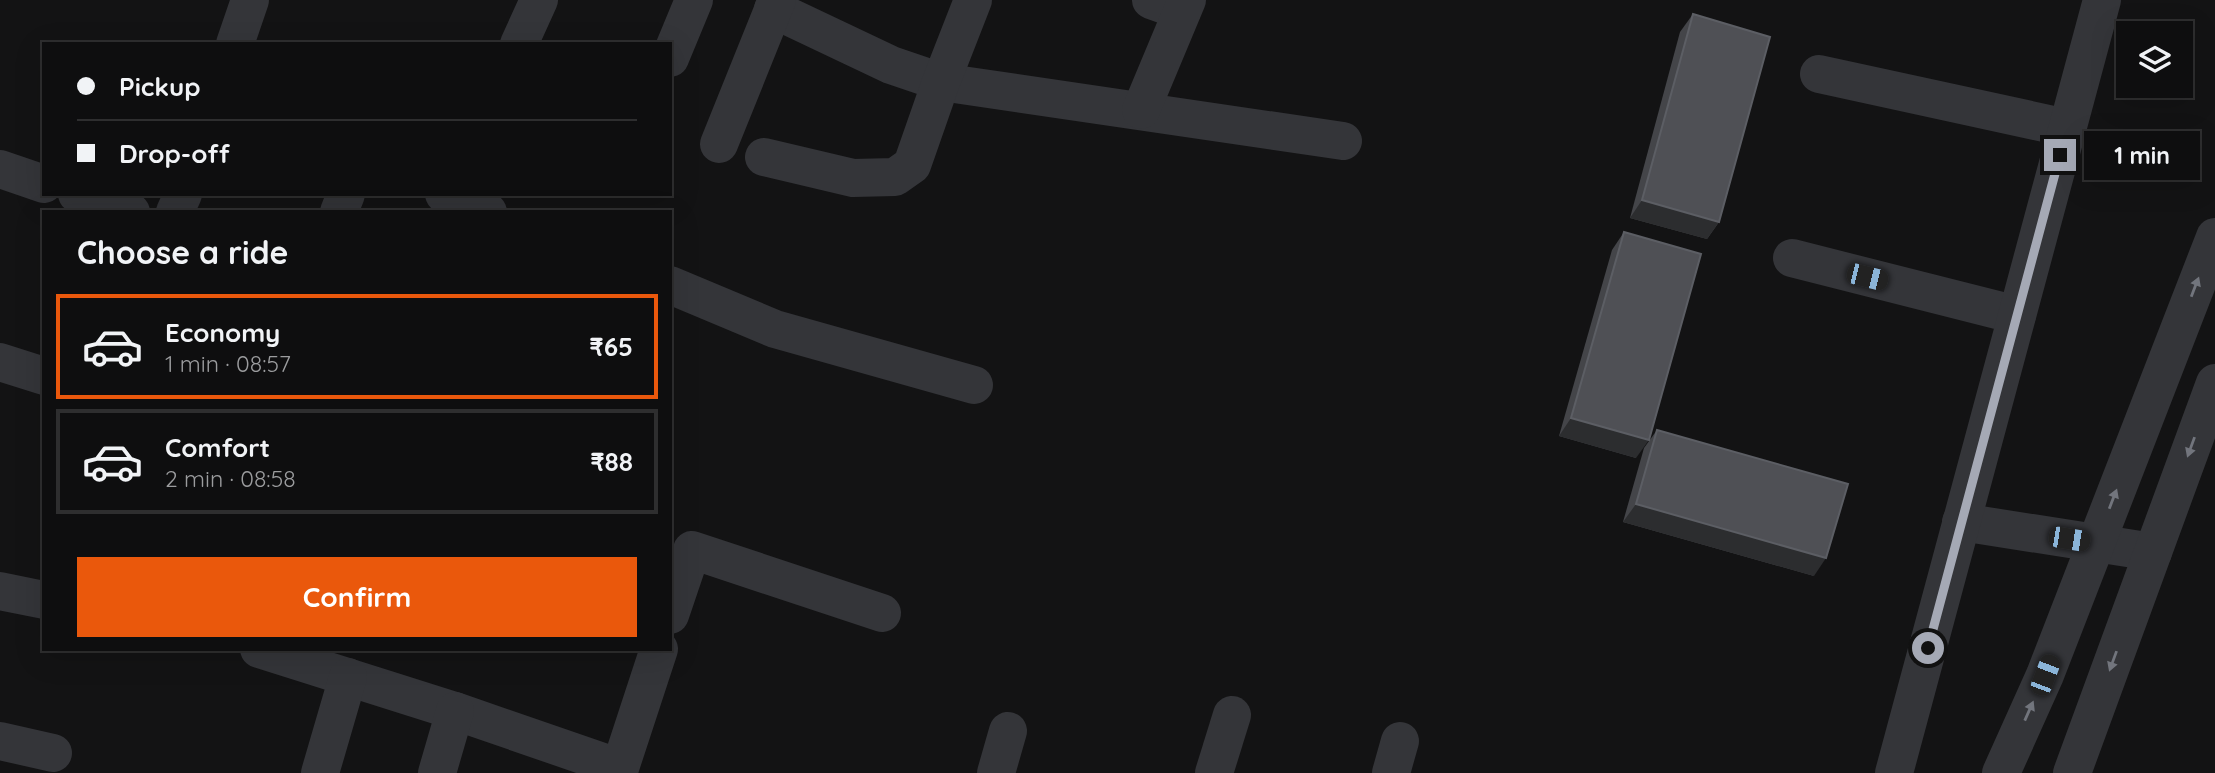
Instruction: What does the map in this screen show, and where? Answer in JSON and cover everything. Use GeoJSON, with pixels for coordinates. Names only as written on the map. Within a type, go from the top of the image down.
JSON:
{"type":"FeatureCollection","features":[{"type":"Feature","properties":{"kind":"street"},"geometry":{"type":"LineString","coordinates":[[236,42],[250,0]]}},
{"type":"Feature","properties":{"kind":"street"},"geometry":{"type":"LineString","coordinates":[[520,42],[539,0]]}},
{"type":"Feature","properties":{"kind":"street"},"geometry":{"type":"LineString","coordinates":[[672,53],[694,0]]}},
{"type":"Feature","properties":{"kind":"street"},"geometry":{"type":"LineString","coordinates":[[764,157],[853,178],[895,177],[912,165],[973,0]]}},
{"type":"Feature","properties":{"kind":"street"},"geometry":{"type":"LineString","coordinates":[[1894,773],[2102,0]]}},
{"type":"Feature","properties":{"kind":"street"},"geometry":{"type":"LineString","coordinates":[[719,144],[775,4],[891,65],[941,82],[1343,141]]}},
{"type":"Feature","properties":{"kind":"street"},"geometry":{"type":"LineString","coordinates":[[1141,110],[1173,4]]}},
{"type":"Feature","properties":{"kind":"street"},"geometry":{"type":"LineString","coordinates":[[1819,74],[2067,128]]}},
{"type":"Feature","properties":{"kind":"street"},"geometry":{"type":"LineString","coordinates":[[0,169],[42,183]]}},
{"type":"Feature","properties":{"kind":"street"},"geometry":{"type":"LineString","coordinates":[[83,196],[125,210]]}},
{"type":"Feature","properties":{"kind":"street"},"geometry":{"type":"LineString","coordinates":[[449,196],[483,210]]}},
{"type":"Feature","properties":{"kind":"street"},"geometry":{"type":"LineString","coordinates":[[2001,773],[2045,675],[2215,236]]}},
{"type":"Feature","properties":{"kind":"street"},"geometry":{"type":"LineString","coordinates":[[1792,258],[2017,315]]}},
{"type":"Feature","properties":{"kind":"street"},"geometry":{"type":"LineString","coordinates":[[672,286],[775,329],[974,385]]}},
{"type":"Feature","properties":{"kind":"street"},"geometry":{"type":"LineString","coordinates":[[0,362],[42,375]]}},
{"type":"Feature","properties":{"kind":"street"},"geometry":{"type":"LineString","coordinates":[[2072,773],[2214,387]]}},
{"type":"Feature","properties":{"kind":"street"},"geometry":{"type":"LineString","coordinates":[[1961,522],[2153,552]]}},
{"type":"Feature","properties":{"kind":"street"},"geometry":{"type":"LineString","coordinates":[[672,603],[681,547],[882,612]]}},
{"type":"Feature","properties":{"kind":"street"},"geometry":{"type":"LineString","coordinates":[[0,591],[42,600]]}},
{"type":"Feature","properties":{"kind":"street"},"geometry":{"type":"LineString","coordinates":[[272,651],[306,656],[348,677],[627,771],[658,651]]}},
{"type":"Feature","properties":{"kind":"street"},"geometry":{"type":"LineString","coordinates":[[320,773],[348,677]]}},
{"type":"Feature","properties":{"kind":"street"},"geometry":{"type":"LineString","coordinates":[[437,773],[455,711]]}},
{"type":"Feature","properties":{"kind":"street"},"geometry":{"type":"LineString","coordinates":[[1214,773],[1232,715]]}},
{"type":"Feature","properties":{"kind":"street"},"geometry":{"type":"LineString","coordinates":[[996,773],[1008,731]]}},
{"type":"Feature","properties":{"kind":"street"},"geometry":{"type":"LineString","coordinates":[[0,741],[53,753]]}},
{"type":"Feature","properties":{"kind":"building"},"geometry":{"type":"Polygon","coordinates":[[[1693,14],[1770,37],[1719,222],[1642,200],[1693,14]]]}},
{"type":"Feature","properties":{"kind":"building"},"geometry":{"type":"Polygon","coordinates":[[[1624,232],[1701,254],[1649,440],[1571,418],[1624,232]]]}},
{"type":"Feature","properties":{"kind":"building"},"geometry":{"type":"Polygon","coordinates":[[[1657,430],[1848,484],[1826,558],[1636,504],[1657,430]]]}},
{"type":"Feature","properties":{"kind":"route"},"geometry":{"type":"LineString","coordinates":[[1928,648],[2060,155]]}}]}
